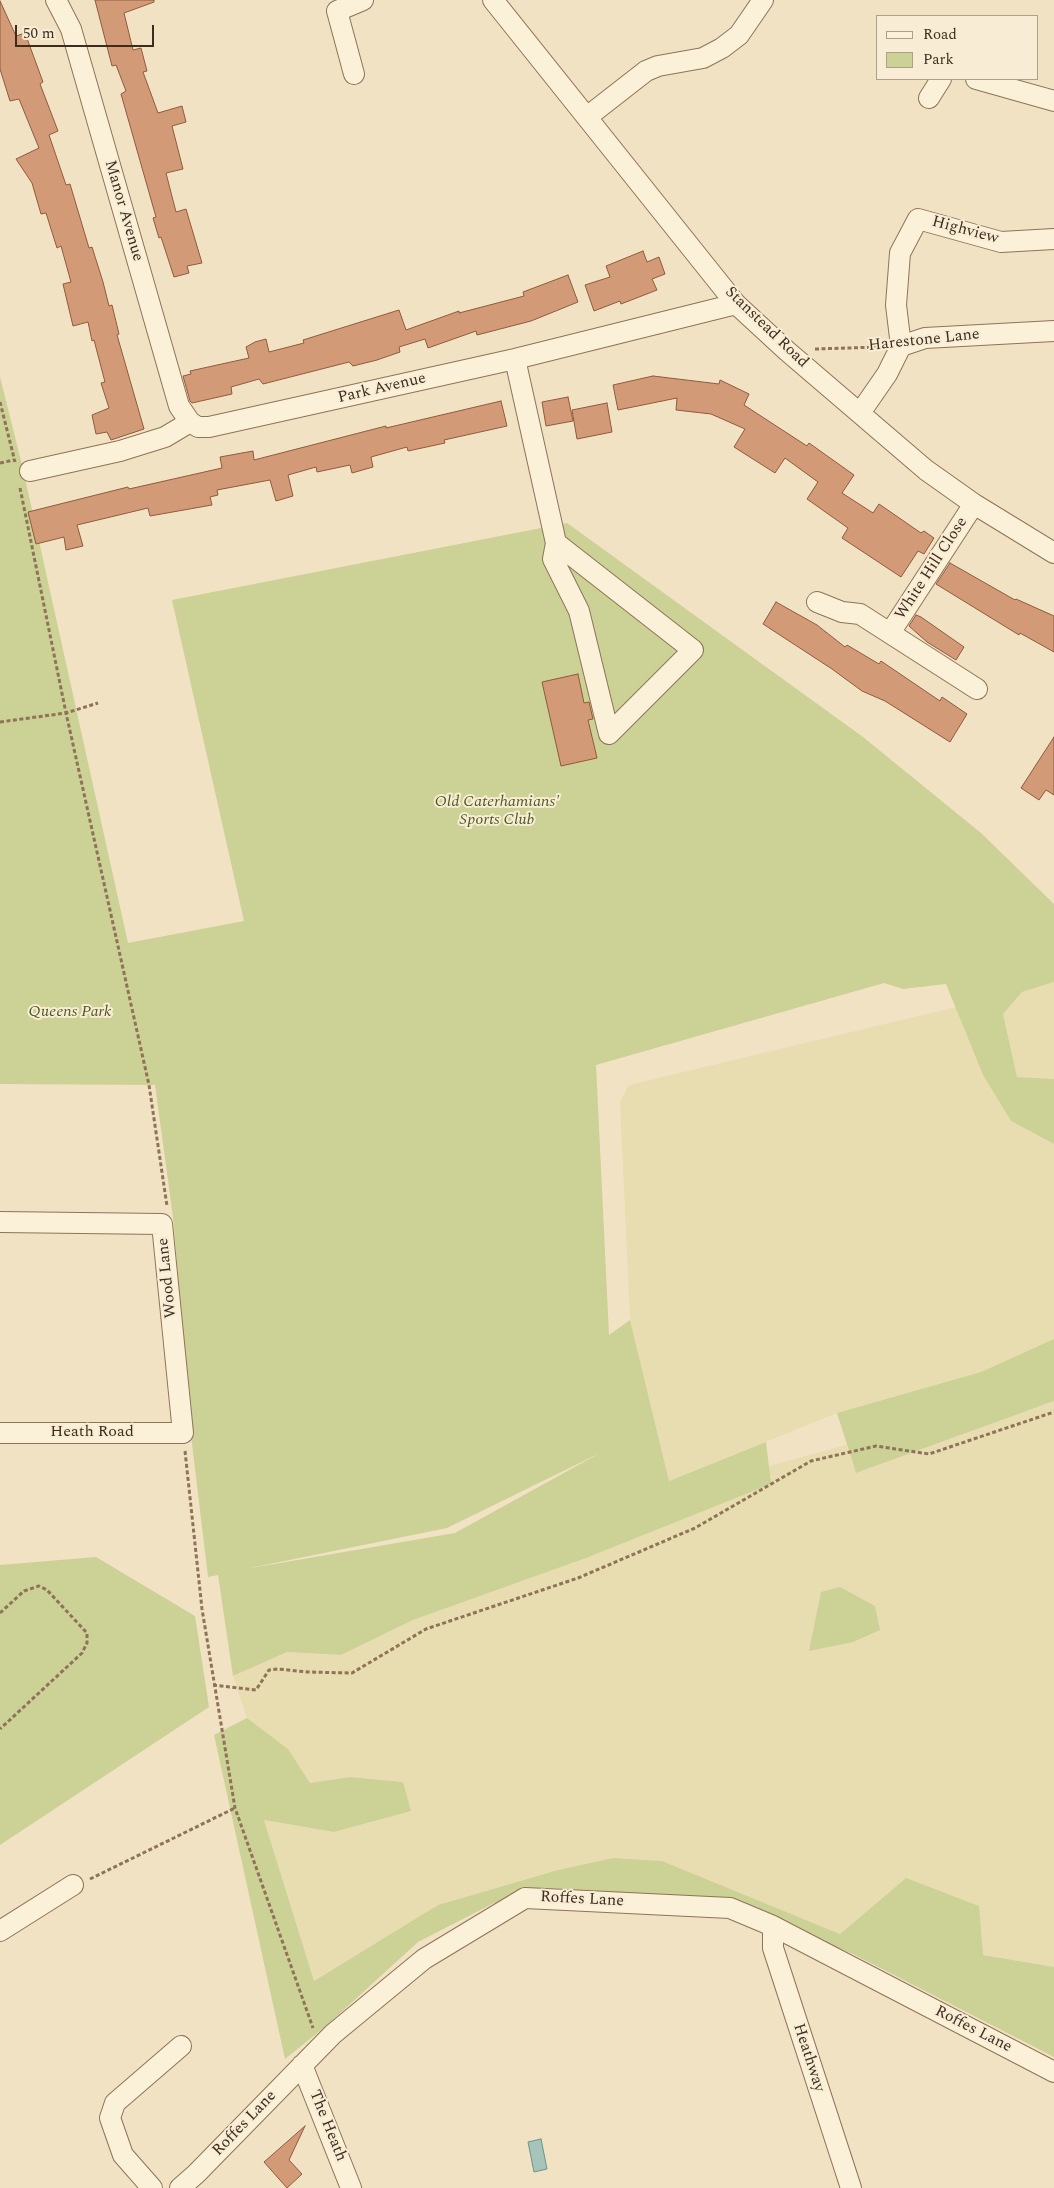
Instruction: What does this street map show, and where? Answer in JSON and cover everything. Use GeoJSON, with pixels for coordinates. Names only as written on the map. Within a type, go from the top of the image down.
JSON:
{"type":"FeatureCollection","features":[{"type":"Feature","properties":{"kind":"street","name":"Manor Avenue"},"geometry":{"type":"LineString","coordinates":[[56,0],[70,29],[179,406],[190,422]]}},
{"type":"Feature","properties":{"kind":"street"},"geometry":{"type":"LineString","coordinates":[[354,74],[336,11],[364,0]]}},
{"type":"Feature","properties":{"kind":"street","name":"Stanstead Road"},"geometry":{"type":"LineString","coordinates":[[493,0],[736,304],[787,351],[926,470],[974,504],[1054,553]]}},
{"type":"Feature","properties":{"kind":"street"},"geometry":{"type":"LineString","coordinates":[[587,117],[646,71],[658,66],[703,58],[722,48],[739,35],[762,0]]}},
{"type":"Feature","properties":{"kind":"street"},"geometry":{"type":"LineString","coordinates":[[929,98],[940,80]]}},
{"type":"Feature","properties":{"kind":"street"},"geometry":{"type":"LineString","coordinates":[[979,80],[1054,102]]}},
{"type":"Feature","properties":{"kind":"street","name":"Highview"},"geometry":{"type":"LineString","coordinates":[[901,346],[896,305],[900,253],[918,219],[1001,242],[1054,239]]}},
{"type":"Feature","properties":{"kind":"street","name":"Park Avenue"},"geometry":{"type":"LineString","coordinates":[[190,422],[198,426],[209,427],[515,359],[736,304]]}},
{"type":"Feature","properties":{"kind":"street","name":"Harestone Lane"},"geometry":{"type":"LineString","coordinates":[[901,346],[925,338],[1054,331]]}},
{"type":"Feature","properties":{"kind":"street"},"geometry":{"type":"LineString","coordinates":[[860,414],[887,374],[901,346]]}},
{"type":"Feature","properties":{"kind":"street"},"geometry":{"type":"LineString","coordinates":[[515,359],[556,543],[553,559],[579,611],[609,734],[692,650],[556,543]]}},
{"type":"Feature","properties":{"kind":"street"},"geometry":{"type":"LineString","coordinates":[[22,473],[120,451],[165,437],[190,422]]}},
{"type":"Feature","properties":{"kind":"street","name":"White Hill Close"},"geometry":{"type":"LineString","coordinates":[[890,633],[974,504]]}},
{"type":"Feature","properties":{"kind":"street","name":"White Hill Close"},"geometry":{"type":"LineString","coordinates":[[817,602],[842,612],[860,614],[977,689]]}},
{"type":"Feature","properties":{"kind":"street","name":"Wood Lane"},"geometry":{"type":"LineString","coordinates":[[0,1222],[162,1224],[183,1433]]}},
{"type":"Feature","properties":{"kind":"street","name":"Heath Road"},"geometry":{"type":"LineString","coordinates":[[0,1433],[183,1433]]}},
{"type":"Feature","properties":{"kind":"street"},"geometry":{"type":"LineString","coordinates":[[0,1931],[73,1885]]}},
{"type":"Feature","properties":{"kind":"street","name":"Roffes Lane"},"geometry":{"type":"LineString","coordinates":[[180,2188],[320,2047],[424,1959],[525,1898],[730,1908],[773,1926],[1054,2072]]}},
{"type":"Feature","properties":{"kind":"street","name":"Heathway"},"geometry":{"type":"LineString","coordinates":[[773,1926],[773,1948],[851,2188]]}},
{"type":"Feature","properties":{"kind":"street"},"geometry":{"type":"LineString","coordinates":[[152,2188],[123,2155],[110,2118],[115,2103],[181,2046]]}},
{"type":"Feature","properties":{"kind":"street","name":"The Heath"},"geometry":{"type":"LineString","coordinates":[[302,2065],[352,2188]]}},
{"type":"Feature","properties":{"kind":"path","name":"Harestone Lane"},"geometry":{"type":"LineString","coordinates":[[814,349],[901,346]]}},
{"type":"Feature","properties":{"kind":"path"},"geometry":{"type":"LineString","coordinates":[[0,402],[22,473],[66,713],[149,1085],[168,1215],[162,1224]]}},
{"type":"Feature","properties":{"kind":"path"},"geometry":{"type":"LineString","coordinates":[[0,722],[66,713],[98,703]]}},
{"type":"Feature","properties":{"kind":"path"},"geometry":{"type":"LineString","coordinates":[[213,1684],[256,1690],[269,1670],[278,1669],[352,1673],[426,1629],[578,1578],[695,1528],[811,1461],[876,1446],[929,1454],[1054,1412]]}},
{"type":"Feature","properties":{"kind":"path"},"geometry":{"type":"LineString","coordinates":[[183,1433],[202,1610],[235,1808],[320,2047]]}},
{"type":"Feature","properties":{"kind":"path"},"geometry":{"type":"LineString","coordinates":[[0,1613],[24,1591],[39,1586],[47,1590],[87,1633],[87,1643],[82,1653],[0,1729]]}},
{"type":"Feature","properties":{"kind":"path"},"geometry":{"type":"LineString","coordinates":[[73,1885],[235,1808]]}},
{"type":"Feature","properties":{"kind":"shaded area"},"geometry":{"type":"Polygon","coordinates":[[[1054,982],[1054,1079],[1017,1077],[1003,1014],[1022,992],[1054,982]]]}},
{"type":"Feature","properties":{"kind":"shaded area"},"geometry":{"type":"Polygon","coordinates":[[[956,1007],[983,1075],[1011,1121],[1054,1144],[1054,1339],[981,1372],[837,1413],[669,1481],[630,1320],[620,1102],[629,1085],[956,1007]]]}},
{"type":"Feature","properties":{"kind":"shaded area"},"geometry":{"type":"Polygon","coordinates":[[[1054,1401],[1054,1967],[983,1955],[906,1878],[840,1934],[662,1861],[613,1858],[558,1870],[438,1905],[314,1981],[264,1820],[334,1832],[410,1811],[403,1782],[350,1777],[310,1783],[288,1749],[247,1718],[233,1676],[287,1652],[341,1655],[413,1620],[586,1558],[770,1484],[769,1466],[846,1445],[856,1473],[1054,1401]]]}},
{"type":"Feature","properties":{"kind":"green space","name":"Old Caterhamians' Sports Club"},"geometry":{"type":"Polygon","coordinates":[[[0,377],[23,469],[128,943],[244,921],[172,600],[567,523],[863,737],[981,833],[1054,904],[1054,982],[1022,992],[1003,1014],[1017,1077],[1054,1079],[1054,1144],[1011,1121],[983,1075],[946,984],[903,989],[884,983],[596,1065],[609,1335],[630,1320],[669,1481],[766,1442],[771,1484],[586,1558],[413,1620],[341,1655],[287,1652],[233,1676],[218,1575],[208,1577],[192,1444],[173,1217],[155,1085],[0,1084],[0,377]],[[600,1453],[447,1528],[245,1569],[455,1533],[600,1453]]]}},
{"type":"Feature","properties":{"kind":"green space"},"geometry":{"type":"Polygon","coordinates":[[[1054,1339],[1054,1401],[856,1473],[837,1413],[981,1372],[1054,1339]]]}},
{"type":"Feature","properties":{"kind":"green space"},"geometry":{"type":"Polygon","coordinates":[[[96,1557],[195,1616],[209,1707],[0,1845],[0,1565],[96,1557]]]}},
{"type":"Feature","properties":{"kind":"green space"},"geometry":{"type":"Polygon","coordinates":[[[840,1587],[875,1606],[880,1630],[853,1642],[809,1651],[821,1592],[840,1587]]]}},
{"type":"Feature","properties":{"kind":"green space"},"geometry":{"type":"Polygon","coordinates":[[[247,1718],[288,1749],[310,1783],[350,1777],[403,1782],[411,1811],[334,1832],[264,1820],[314,1981],[438,1905],[558,1870],[613,1858],[662,1861],[840,1934],[906,1878],[979,1906],[983,1955],[1054,1967],[1054,2057],[853,1954],[713,1898],[548,1888],[492,1904],[418,1942],[326,2026],[285,2059],[214,1735],[247,1718]]]}},
{"type":"Feature","properties":{"kind":"water"},"geometry":{"type":"Polygon","coordinates":[[[541,2139],[547,2169],[534,2172],[528,2142],[541,2139]]]}},
{"type":"Feature","properties":{"kind":"building"},"geometry":{"type":"Polygon","coordinates":[[[95,0],[154,0],[154,2],[124,13],[133,50],[141,48],[147,71],[143,72],[158,113],[182,106],[186,122],[172,126],[183,169],[166,173],[176,212],[186,209],[202,263],[187,266],[189,273],[174,277],[161,237],[159,238],[153,218],[156,217],[121,94],[126,91],[116,65],[112,66],[95,0]]]}},
{"type":"Feature","properties":{"kind":"building"},"geometry":{"type":"Polygon","coordinates":[[[0,1],[16,36],[25,33],[43,82],[40,84],[58,131],[49,135],[66,185],[70,184],[89,248],[92,247],[109,306],[112,305],[119,334],[117,335],[144,429],[111,440],[107,432],[96,434],[92,415],[109,408],[101,383],[105,382],[88,322],[73,326],[63,284],[71,282],[61,246],[57,248],[46,213],[41,214],[32,183],[16,159],[39,148],[19,99],[10,101],[0,69],[0,1]]]}},
{"type":"Feature","properties":{"kind":"building"},"geometry":{"type":"Polygon","coordinates":[[[643,251],[647,262],[659,257],[665,274],[652,279],[657,290],[621,304],[620,301],[594,311],[585,285],[610,277],[606,266],[643,251]]]}},
{"type":"Feature","properties":{"kind":"building"},"geometry":{"type":"Polygon","coordinates":[[[568,275],[578,302],[531,321],[477,335],[476,331],[428,348],[425,339],[399,347],[400,352],[377,360],[353,366],[349,362],[263,384],[259,379],[231,387],[232,394],[192,403],[190,401],[183,376],[191,374],[190,371],[249,358],[246,347],[255,342],[266,339],[269,352],[304,343],[303,340],[399,310],[406,330],[459,311],[459,313],[524,296],[523,292],[568,275]]]}},
{"type":"Feature","properties":{"kind":"building"},"geometry":{"type":"Polygon","coordinates":[[[653,376],[719,384],[720,380],[749,394],[744,405],[807,446],[809,443],[854,475],[842,493],[873,513],[879,504],[921,533],[924,531],[934,538],[924,554],[918,551],[901,577],[842,538],[848,528],[807,499],[818,482],[785,458],[775,473],[734,447],[745,429],[711,414],[676,410],[677,398],[618,410],[613,385],[653,376]]]}},
{"type":"Feature","properties":{"kind":"building"},"geometry":{"type":"Polygon","coordinates":[[[568,397],[573,421],[546,426],[542,402],[568,397]]]}},
{"type":"Feature","properties":{"kind":"building"},"geometry":{"type":"Polygon","coordinates":[[[501,401],[507,426],[444,440],[445,443],[408,451],[407,447],[371,457],[373,467],[352,473],[350,465],[317,472],[316,467],[288,475],[293,496],[276,501],[270,480],[217,490],[218,495],[210,497],[212,505],[150,516],[148,508],[77,525],[83,546],[66,550],[64,537],[36,544],[28,512],[128,487],[129,489],[222,468],[220,457],[253,451],[254,460],[386,426],[386,428],[501,401]]]}},
{"type":"Feature","properties":{"kind":"building"},"geometry":{"type":"Polygon","coordinates":[[[607,403],[612,432],[577,439],[572,410],[607,403]]]}},
{"type":"Feature","properties":{"kind":"building"},"geometry":{"type":"Polygon","coordinates":[[[950,563],[1015,600],[1054,616],[1054,652],[1020,633],[1019,635],[936,584],[950,563]]]}},
{"type":"Feature","properties":{"kind":"building"},"geometry":{"type":"Polygon","coordinates":[[[776,602],[817,625],[845,647],[847,645],[879,664],[881,661],[940,701],[942,697],[967,714],[950,742],[885,701],[862,691],[763,624],[776,602]]]}},
{"type":"Feature","properties":{"kind":"building"},"geometry":{"type":"Polygon","coordinates":[[[916,615],[964,647],[956,660],[927,642],[909,626],[916,615]]]}},
{"type":"Feature","properties":{"kind":"building"},"geometry":{"type":"Polygon","coordinates":[[[578,674],[584,703],[589,702],[593,719],[588,720],[597,758],[561,766],[542,682],[578,674]]]}},
{"type":"Feature","properties":{"kind":"building"},"geometry":{"type":"Polygon","coordinates":[[[1054,737],[1054,795],[1046,790],[1039,800],[1021,788],[1054,737]]]}},
{"type":"Feature","properties":{"kind":"building"},"geometry":{"type":"Polygon","coordinates":[[[305,2126],[289,2160],[302,2174],[287,2188],[264,2162],[305,2126]]]}},
{"type":"Feature","properties":{"kind":"park label","name":"Queens Park"},"geometry":{"type":"Point","coordinates":[70,1013]}}]}
